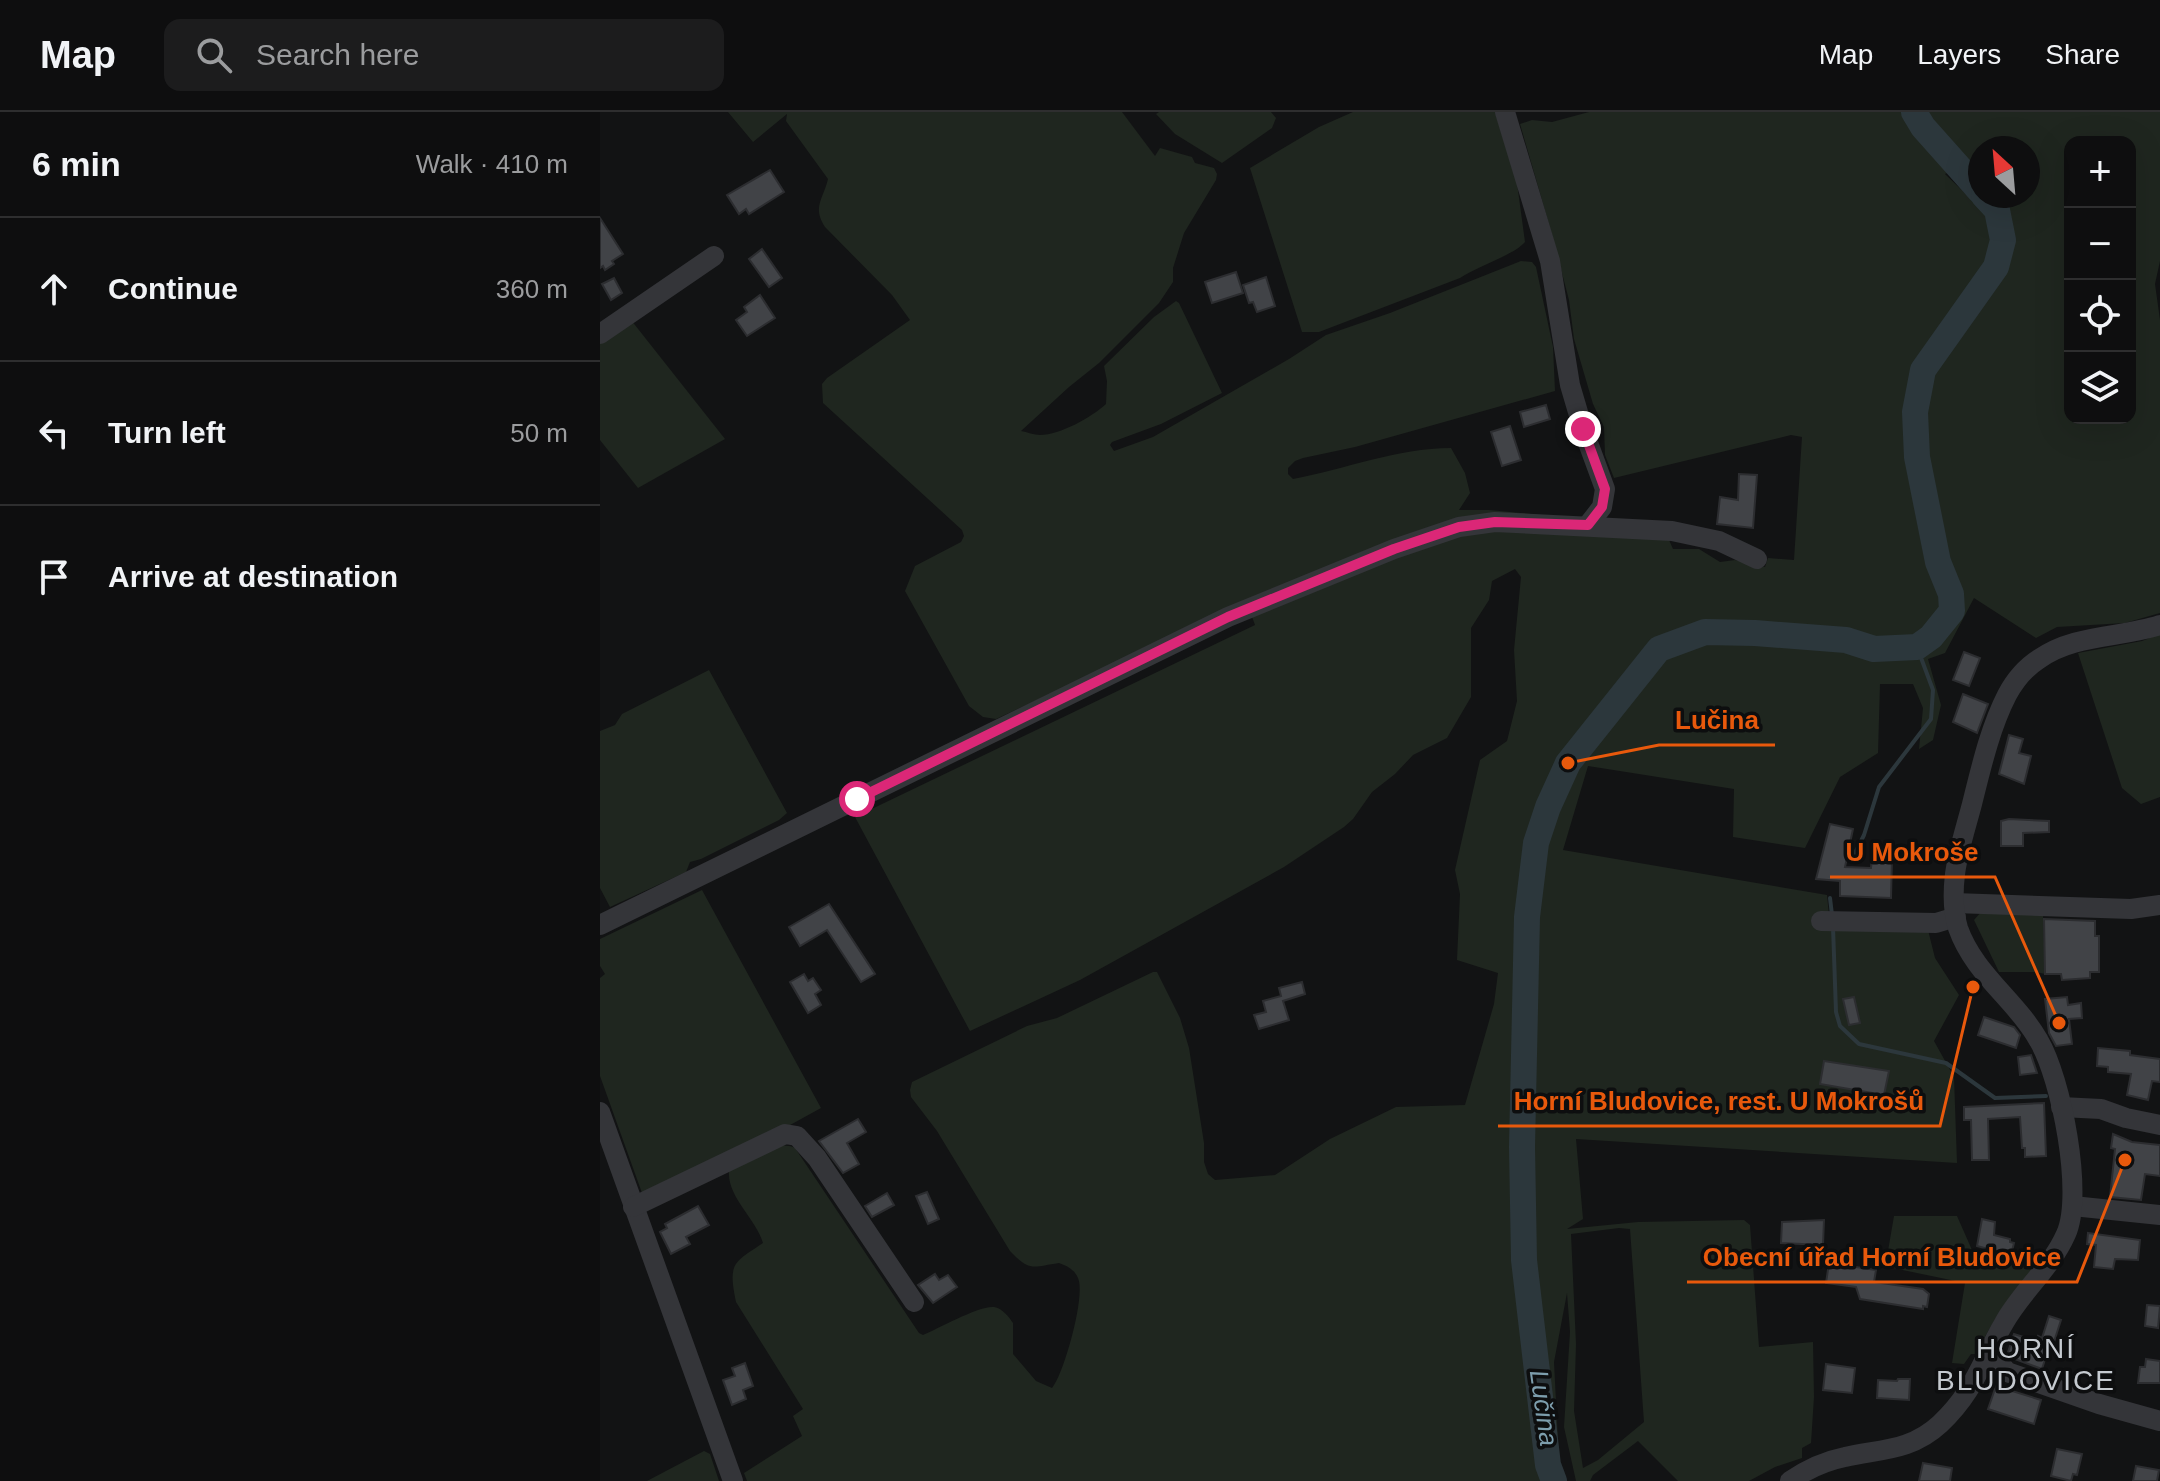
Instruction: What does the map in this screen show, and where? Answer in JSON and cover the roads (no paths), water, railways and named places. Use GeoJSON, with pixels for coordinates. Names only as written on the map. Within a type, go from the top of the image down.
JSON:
{"type":"FeatureCollection","features":[{"type":"Feature","properties":{"kind":"street"},"geometry":{"type":"LineString","coordinates":[[1505,112],[1550,261],[1570,385],[1605,489],[1602,507],[1588,525]]}},
{"type":"Feature","properties":{"kind":"street"},"geometry":{"type":"LineString","coordinates":[[600,334],[714,256]]}},
{"type":"Feature","properties":{"kind":"street"},"geometry":{"type":"LineString","coordinates":[[600,925],[1228,617],[1394,549],[1459,527],[1495,522],[1672,531],[1719,541],[1757,559]]}},
{"type":"Feature","properties":{"kind":"street"},"geometry":{"type":"LineString","coordinates":[[1790,1481],[1828,1461],[1890,1451],[1928,1434],[1964,1398],[2008,1316],[2047,1267],[2071,1220],[2073,1206],[2061,1107],[2053,1073],[2038,1038],[1980,969],[1964,941],[1955,910],[1956,866],[1985,755],[2005,697],[2014,683],[2040,658],[2061,646],[2160,625]]}},
{"type":"Feature","properties":{"kind":"street"},"geometry":{"type":"LineString","coordinates":[[1830,921],[1936,923],[1955,910],[2131,909],[2160,905]]}},
{"type":"Feature","properties":{"kind":"street"},"geometry":{"type":"LineString","coordinates":[[2061,1107],[2101,1109],[2160,1125]]}},
{"type":"Feature","properties":{"kind":"street"},"geometry":{"type":"LineString","coordinates":[[600,1112],[733,1481]]}},
{"type":"Feature","properties":{"kind":"street"},"geometry":{"type":"LineString","coordinates":[[633,1207],[785,1134],[797,1136],[817,1158],[914,1302]]}},
{"type":"Feature","properties":{"kind":"street"},"geometry":{"type":"LineString","coordinates":[[2073,1206],[2160,1215]]}},
{"type":"Feature","properties":{"kind":"street"},"geometry":{"type":"LineString","coordinates":[[1991,1352],[2007,1372],[2099,1404],[2160,1421]]}},
{"type":"Feature","properties":{"kind":"waterway","name":"Lučina"},"geometry":{"type":"LineString","coordinates":[[1914,112],[1923,127],[1968,178]]}},
{"type":"Feature","properties":{"kind":"waterway","name":"Lučina"},"geometry":{"type":"LineString","coordinates":[[1554,1481],[1548,1465],[1524,1260],[1522,1147],[1527,917],[1536,843],[1548,807],[1568,763],[1659,649],[1705,632],[1846,640],[1874,649],[1917,647],[1931,637],[1952,611],[1951,594],[1938,562],[1917,457],[1915,412],[1923,370],[1996,267],[2003,240],[1995,208]]}},
{"type":"Feature","properties":{"kind":"waterway"},"geometry":{"type":"LineString","coordinates":[[1853,857],[1864,835],[1879,787],[1931,719],[1933,690],[1917,647]]}},
{"type":"Feature","properties":{"kind":"waterway"},"geometry":{"type":"LineString","coordinates":[[1830,898],[1832,915]]}},
{"type":"Feature","properties":{"kind":"waterway"},"geometry":{"type":"LineString","coordinates":[[1833,927],[1836,1012],[1840,1026],[1859,1044],[1946,1063],[1995,1098],[2046,1096]]}},
{"type":"Feature","properties":{"kind":"place","name":"Lučina"},"geometry":{"type":"Point","coordinates":[1568,763]}},
{"type":"Feature","properties":{"kind":"place","name":"Horní Bludovice, rest. U Mokrošů"},"geometry":{"type":"Point","coordinates":[1973,987]}},
{"type":"Feature","properties":{"kind":"place","name":"U Mokroše"},"geometry":{"type":"Point","coordinates":[2059,1023]}},
{"type":"Feature","properties":{"kind":"place","name":"Obecní úřad Horní Bludovice"},"geometry":{"type":"Point","coordinates":[2125,1160]}},
{"type":"Feature","properties":{"kind":"district","name":"HORNÍ BLUDOVICE"},"geometry":{"type":"Point","coordinates":[2026,1364]}}]}
